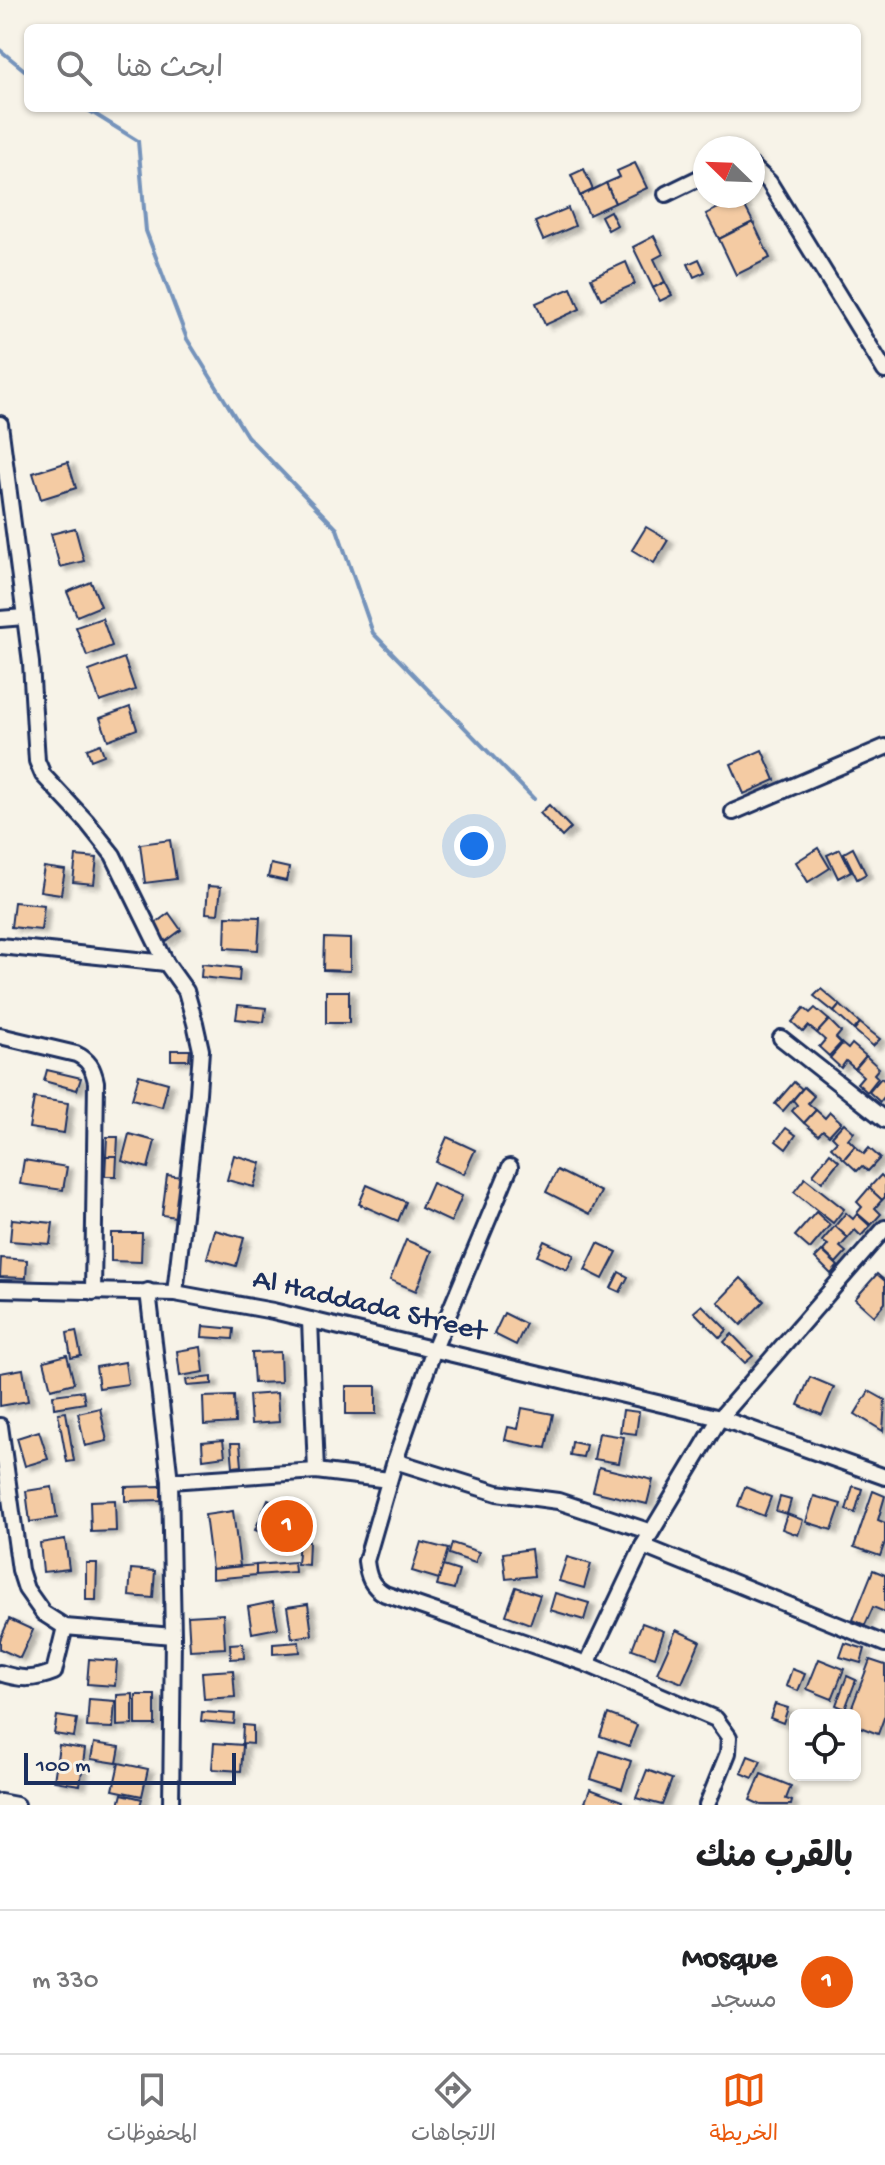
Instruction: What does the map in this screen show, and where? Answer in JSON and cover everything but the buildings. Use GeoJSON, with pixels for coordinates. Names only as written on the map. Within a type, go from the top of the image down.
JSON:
{"type":"FeatureCollection","features":[{"type":"Feature","properties":{"kind":"street"},"geometry":{"type":"LineString","coordinates":[[765,178],[885,371]]}},
{"type":"Feature","properties":{"kind":"street"},"geometry":{"type":"LineString","coordinates":[[666,194],[693,181]]}},
{"type":"Feature","properties":{"kind":"street"},"geometry":{"type":"LineString","coordinates":[[0,424],[34,698],[37,761],[48,782],[86,821],[113,855],[166,963],[186,991],[201,1050],[175,1293]]}},
{"type":"Feature","properties":{"kind":"street"},"geometry":{"type":"LineString","coordinates":[[0,619],[24,617]]}},
{"type":"Feature","properties":{"kind":"street"},"geometry":{"type":"LineString","coordinates":[[733,812],[885,747]]}},
{"type":"Feature","properties":{"kind":"street"},"geometry":{"type":"LineString","coordinates":[[0,946],[166,963]]}},
{"type":"Feature","properties":{"kind":"street"},"geometry":{"type":"LineString","coordinates":[[0,1036],[76,1054],[86,1059],[94,1070],[93,1292]]}},
{"type":"Feature","properties":{"kind":"street"},"geometry":{"type":"LineString","coordinates":[[781,1038],[885,1120]]}},
{"type":"Feature","properties":{"kind":"street"},"geometry":{"type":"LineString","coordinates":[[510,1167],[434,1349],[395,1461],[366,1561],[374,1587],[385,1594],[587,1664],[716,1719],[729,1737],[728,1753],[707,1805]]}},
{"type":"Feature","properties":{"kind":"street"},"geometry":{"type":"LineString","coordinates":[[587,1664],[643,1546],[720,1418],[885,1228]]}},
{"type":"Feature","properties":{"kind":"street","name":"Al Haddada Street"},"geometry":{"type":"LineString","coordinates":[[0,1289],[148,1291],[232,1302],[720,1418],[885,1477]]}},
{"type":"Feature","properties":{"kind":"street"},"geometry":{"type":"LineString","coordinates":[[148,1291],[170,1481],[173,1636],[171,1805]]}},
{"type":"Feature","properties":{"kind":"street"},"geometry":{"type":"LineString","coordinates":[[310,1320],[316,1471]]}},
{"type":"Feature","properties":{"kind":"street"},"geometry":{"type":"LineString","coordinates":[[0,1426],[20,1570],[26,1589],[43,1613],[65,1627],[173,1636]]}},
{"type":"Feature","properties":{"kind":"street"},"geometry":{"type":"LineString","coordinates":[[395,1461],[497,1493],[558,1501],[651,1532]]}},
{"type":"Feature","properties":{"kind":"street"},"geometry":{"type":"LineString","coordinates":[[170,1481],[316,1471],[389,1480]]}},
{"type":"Feature","properties":{"kind":"street"},"geometry":{"type":"LineString","coordinates":[[643,1546],[885,1644]]}},
{"type":"Feature","properties":{"kind":"street"},"geometry":{"type":"LineString","coordinates":[[0,1673],[36,1679],[54,1672],[65,1627]]}},
{"type":"Feature","properties":{"kind":"street"},"geometry":{"type":"LineString","coordinates":[[0,1802],[16,1805]]}},
{"type":"Feature","properties":{"kind":"waterway"},"geometry":{"type":"LineString","coordinates":[[0,50],[24,70]]}},
{"type":"Feature","properties":{"kind":"waterway"},"geometry":{"type":"LineString","coordinates":[[91,112],[138,141],[146,231],[187,339],[247,436],[337,529],[373,633],[534,799]]}},
{"type":"Feature","properties":{"kind":"place","name":"Mosque"},"geometry":{"type":"Point","coordinates":[287,1526]}}]}
